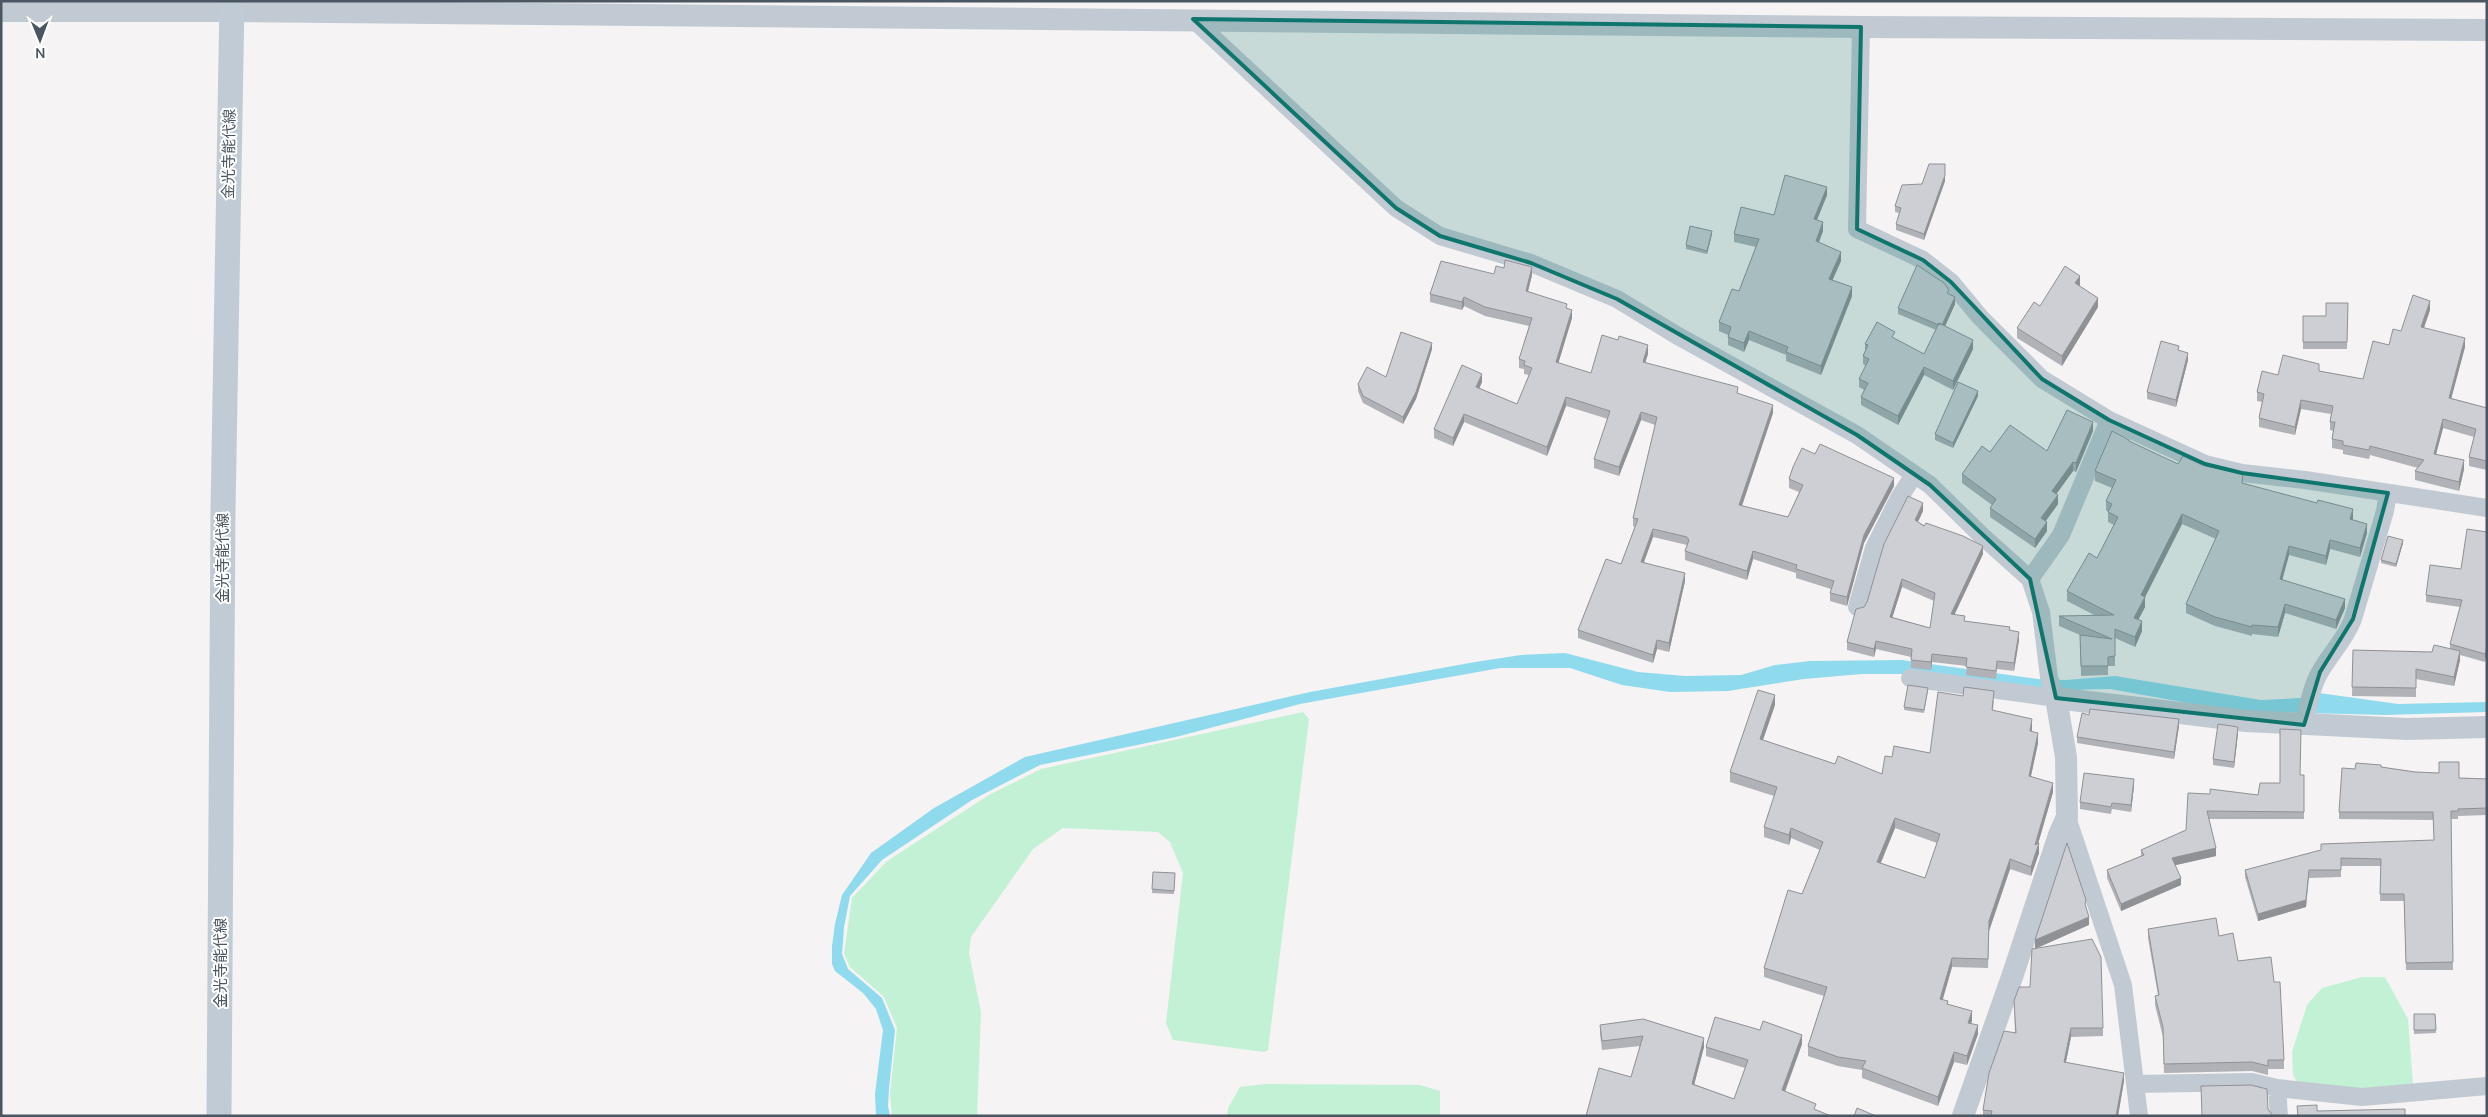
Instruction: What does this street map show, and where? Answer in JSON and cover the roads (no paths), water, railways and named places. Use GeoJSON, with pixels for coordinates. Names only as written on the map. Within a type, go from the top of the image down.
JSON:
{"type":"FeatureCollection","features":[{"type":"Feature","properties":{"kind":"main road","name":"金光寺能代線"},"geometry":{"type":"LineString","coordinates":[[219,1116],[223,512],[232,6]]}},
{"type":"Feature","properties":{"kind":"street"},"geometry":{"type":"LineString","coordinates":[[1,10],[232,6],[1861,27],[2487,30]]}},
{"type":"Feature","properties":{"kind":"street"},"geometry":{"type":"LineString","coordinates":[[1194,19],[1396,208],[1440,236],[1531,263],[1617,298],[1678,336],[1857,435],[1930,485],[1981,535],[2030,579],[2041,612],[2066,757],[2067,817],[2123,985],[2139,1116]]}},
{"type":"Feature","properties":{"kind":"street"},"geometry":{"type":"LineString","coordinates":[[1861,27],[1857,229],[1923,260],[1951,282],[1980,317],[2042,379],[2109,420],[2205,464],[2242,473],[2487,508]]}},
{"type":"Feature","properties":{"kind":"street"},"geometry":{"type":"LineString","coordinates":[[2030,579],[2061,536],[2109,420]]}},
{"type":"Feature","properties":{"kind":"street"},"geometry":{"type":"LineString","coordinates":[[1857,607],[1874,548],[1898,498],[1914,474]]}},
{"type":"Feature","properties":{"kind":"street"},"geometry":{"type":"LineString","coordinates":[[2304,725],[2312,691],[2320,672],[2347,635],[2353,620],[2385,511],[2388,493]]}},
{"type":"Feature","properties":{"kind":"street"},"geometry":{"type":"LineString","coordinates":[[1910,678],[2053,688],[2246,721],[2407,729],[2487,727]]}},
{"type":"Feature","properties":{"kind":"street"},"geometry":{"type":"LineString","coordinates":[[1963,1116],[2059,835],[2067,817]]}},
{"type":"Feature","properties":{"kind":"street"},"geometry":{"type":"LineString","coordinates":[[2136,1084],[2252,1082],[2277,1088],[2362,1097],[2487,1086]]}},
{"type":"Feature","properties":{"kind":"street"},"geometry":{"type":"LineString","coordinates":[[2277,1088],[2280,1116]]}},
{"type":"Feature","properties":{"kind":"water"},"geometry":{"type":"Polygon","coordinates":[[[1565,653],[1638,672],[1685,676],[1741,675],[1775,665],[1810,661],[1902,660],[2038,679],[2066,680],[2115,676],[2261,700],[2301,698],[2319,693],[2398,704],[2487,702],[2487,712],[2385,715],[2232,711],[2110,689],[2064,690],[1905,674],[1862,674],[1804,679],[1728,691],[1670,692],[1622,685],[1570,668],[1500,668],[1300,704],[1176,737],[1040,765],[972,800],[882,860],[850,896],[844,927],[842,954],[848,969],[882,998],[895,1030],[888,1106],[890,1116],[876,1116],[875,1094],[883,1030],[876,1009],[863,993],[835,971],[832,964],[832,946],[835,924],[842,895],[871,853],[934,808],[1025,757],[1310,692],[1475,662],[1521,655],[1565,653]]]}}]}
